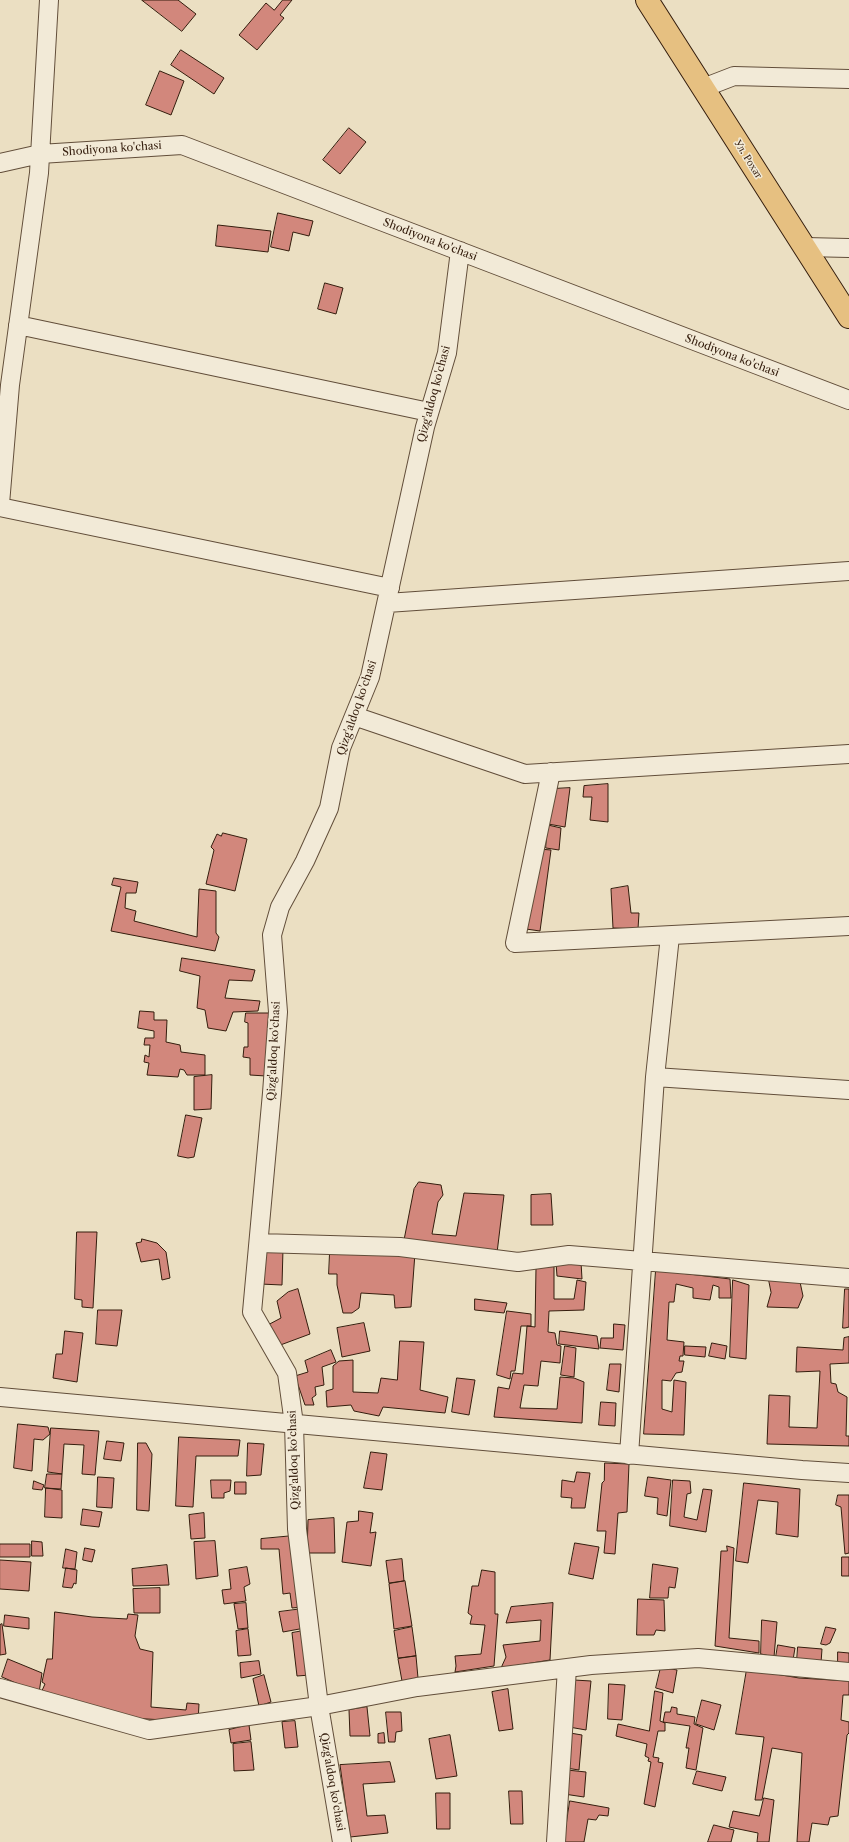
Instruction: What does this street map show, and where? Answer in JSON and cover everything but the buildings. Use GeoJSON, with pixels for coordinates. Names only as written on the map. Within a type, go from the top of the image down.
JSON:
{"type":"FeatureCollection","features":[{"type":"Feature","properties":{"kind":"main road","name":"Ул. Рохат"},"geometry":{"type":"LineString","coordinates":[[647,0],[849,317]]}},
{"type":"Feature","properties":{"kind":"street"},"geometry":{"type":"LineString","coordinates":[[0,504],[10,385],[40,154],[49,0]]}},
{"type":"Feature","properties":{"kind":"street"},"geometry":{"type":"LineString","coordinates":[[703,88],[734,76],[849,79]]}},
{"type":"Feature","properties":{"kind":"street","name":"Shodiyona ko'chasi"},"geometry":{"type":"LineString","coordinates":[[0,163],[40,154],[182,145],[849,400]]}},
{"type":"Feature","properties":{"kind":"street"},"geometry":{"type":"LineString","coordinates":[[804,247],[849,248]]}},
{"type":"Feature","properties":{"kind":"street","name":"Qizg'aldoq ko'chasi"},"geometry":{"type":"LineString","coordinates":[[342,1842],[319,1706],[297,1529],[294,1424],[287,1373],[252,1312],[278,1012],[272,935],[280,907],[305,861],[329,808],[341,748],[370,677],[429,412],[447,353],[460,251]]}},
{"type":"Feature","properties":{"kind":"street"},"geometry":{"type":"LineString","coordinates":[[18,325],[429,412]]}},
{"type":"Feature","properties":{"kind":"street"},"geometry":{"type":"LineString","coordinates":[[0,507],[388,595],[849,572]]}},
{"type":"Feature","properties":{"kind":"street"},"geometry":{"type":"LineString","coordinates":[[354,716],[525,774],[849,754]]}},
{"type":"Feature","properties":{"kind":"street"},"geometry":{"type":"LineString","coordinates":[[551,772],[515,943],[849,926]]}},
{"type":"Feature","properties":{"kind":"street"},"geometry":{"type":"LineString","coordinates":[[629,1455],[656,1078],[670,936]]}},
{"type":"Feature","properties":{"kind":"street"},"geometry":{"type":"LineString","coordinates":[[656,1078],[849,1090]]}},
{"type":"Feature","properties":{"kind":"street"},"geometry":{"type":"LineString","coordinates":[[259,1243],[400,1247],[518,1262],[569,1255],[849,1278]]}},
{"type":"Feature","properties":{"kind":"street"},"geometry":{"type":"LineString","coordinates":[[0,1397],[629,1455],[849,1473]]}},
{"type":"Feature","properties":{"kind":"street"},"geometry":{"type":"LineString","coordinates":[[0,1688],[149,1730],[319,1706],[417,1687],[567,1668],[698,1658],[849,1672]]}},
{"type":"Feature","properties":{"kind":"street"},"geometry":{"type":"LineString","coordinates":[[556,1842],[567,1668]]}}]}
